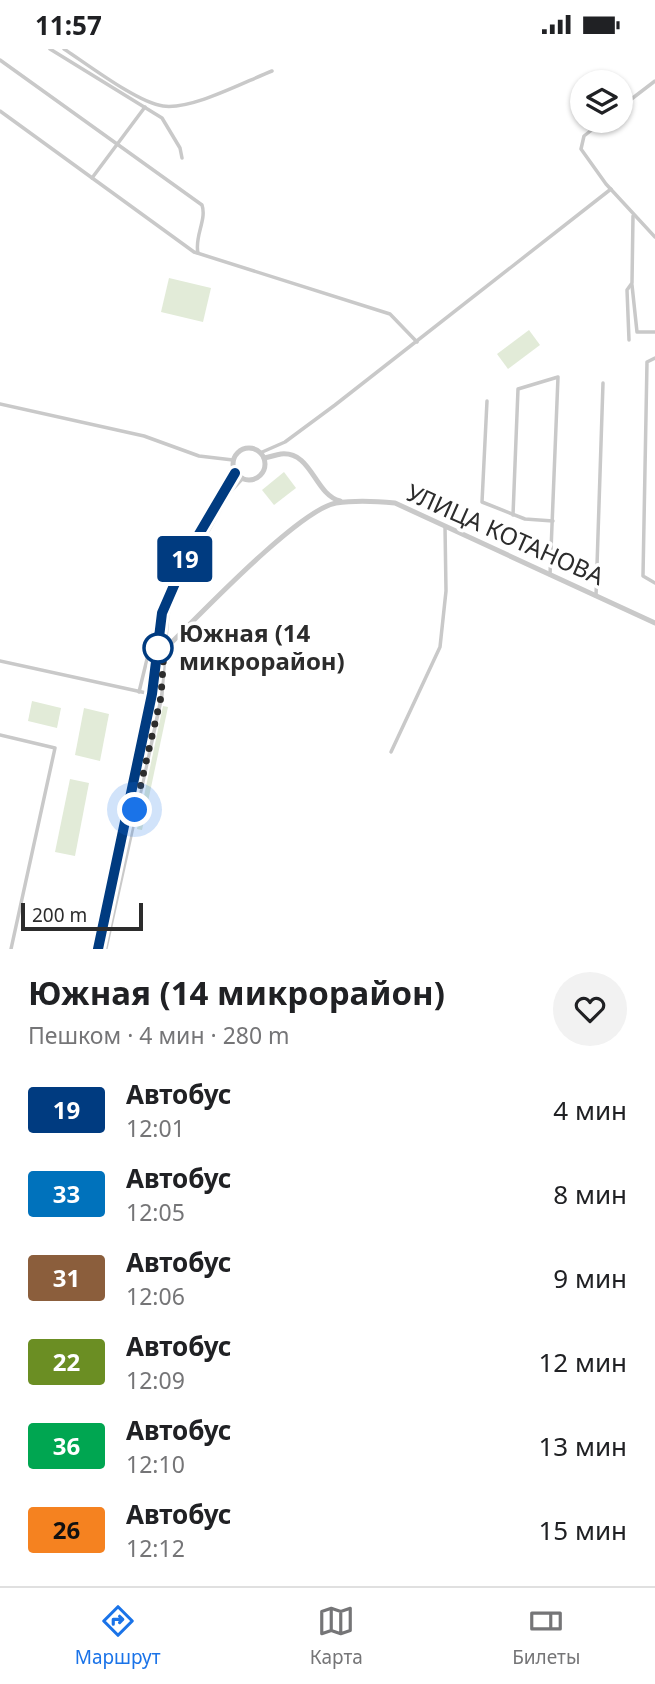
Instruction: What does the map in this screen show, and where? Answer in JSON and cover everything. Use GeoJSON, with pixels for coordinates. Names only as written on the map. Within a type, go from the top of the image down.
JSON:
{"type":"FeatureCollection","features":[{"type":"Feature","properties":{"kind":"street"},"geometry":{"type":"LineString","coordinates":[[50,49],[162,118],[180,148],[182,158]]}},
{"type":"Feature","properties":{"kind":"street"},"geometry":{"type":"LineString","coordinates":[[64,49],[147,101],[163,106],[183,105],[272,71]]}},
{"type":"Feature","properties":{"kind":"street"},"geometry":{"type":"LineString","coordinates":[[0,60],[202,205],[204,212],[196,246],[198,253]]}},
{"type":"Feature","properties":{"kind":"street"},"geometry":{"type":"LineString","coordinates":[[633,98],[655,81]]}},
{"type":"Feature","properties":{"kind":"street"},"geometry":{"type":"LineString","coordinates":[[92,178],[145,107]]}},
{"type":"Feature","properties":{"kind":"street"},"geometry":{"type":"LineString","coordinates":[[0,111],[198,253],[390,314],[401,321],[417,342]]}},
{"type":"Feature","properties":{"kind":"street"},"geometry":{"type":"LineString","coordinates":[[588,133],[580,144],[611,189],[655,237]]}},
{"type":"Feature","properties":{"kind":"street"},"geometry":{"type":"LineString","coordinates":[[235,473],[242,478],[257,478],[263,459],[279,445],[417,342],[611,189]]}},
{"type":"Feature","properties":{"kind":"street"},"geometry":{"type":"LineString","coordinates":[[633,216],[632,283],[637,332],[655,332]]}},
{"type":"Feature","properties":{"kind":"street"},"geometry":{"type":"LineString","coordinates":[[629,340],[627,290],[632,283]]}},
{"type":"Feature","properties":{"kind":"street"},"geometry":{"type":"LineString","coordinates":[[655,358],[647,360],[643,576],[655,583]]}},
{"type":"Feature","properties":{"kind":"street"},"geometry":{"type":"LineString","coordinates":[[513,515],[518,389],[558,377],[550,575]]}},
{"type":"Feature","properties":{"kind":"street"},"geometry":{"type":"LineString","coordinates":[[596,596],[604,383]]}},
{"type":"Feature","properties":{"kind":"street"},"geometry":{"type":"LineString","coordinates":[[487,401],[482,502],[525,519],[553,521]]}},
{"type":"Feature","properties":{"kind":"street"},"geometry":{"type":"LineString","coordinates":[[0,404],[144,436],[199,456],[233,460]]}},
{"type":"Feature","properties":{"kind":"street"},"geometry":{"type":"LineString","coordinates":[[279,445],[282,454]]}},
{"type":"Feature","properties":{"kind":"street"},"geometry":{"type":"LineString","coordinates":[[233,460],[243,450],[254,449],[263,459]]}},
{"type":"Feature","properties":{"kind":"street"},"geometry":{"type":"LineString","coordinates":[[263,459],[282,454],[302,460],[323,489],[336,500],[374,502]]}},
{"type":"Feature","properties":{"kind":"street"},"geometry":{"type":"LineString","coordinates":[[105,949],[161,697],[164,650],[168,643],[235,579],[298,526],[331,503],[297,460],[282,456],[263,459]]}},
{"type":"Feature","properties":{"kind":"street"},"geometry":{"type":"LineString","coordinates":[[98,949],[152,694],[162,613],[169,591],[235,473],[233,460]]}},
{"type":"Feature","properties":{"kind":"street"},"geometry":{"type":"LineString","coordinates":[[168,643],[174,591],[229,492],[242,478]]}},
{"type":"Feature","properties":{"kind":"street","name":"УЛИЦА КОТАНОВА"},"geometry":{"type":"LineString","coordinates":[[331,503],[395,503],[655,623]]}},
{"type":"Feature","properties":{"kind":"street"},"geometry":{"type":"LineString","coordinates":[[391,753],[440,647],[446,591],[445,526]]}},
{"type":"Feature","properties":{"kind":"street"},"geometry":{"type":"LineString","coordinates":[[139,692],[159,610]]}},
{"type":"Feature","properties":{"kind":"street"},"geometry":{"type":"LineString","coordinates":[[0,661],[161,697]]}},
{"type":"Feature","properties":{"kind":"street"},"geometry":{"type":"LineString","coordinates":[[0,735],[55,748],[11,949]]}},
{"type":"Feature","properties":{"kind":"street"},"geometry":{"type":"LineString","coordinates":[[103,926],[110,927]]}},
{"type":"Feature","properties":{"kind":"green space"},"geometry":{"type":"Polygon","coordinates":[[[169,278],[211,288],[203,322],[161,312],[169,278]]]}},
{"type":"Feature","properties":{"kind":"green space"},"geometry":{"type":"Polygon","coordinates":[[[529,330],[540,345],[508,369],[497,354],[529,330]]]}},
{"type":"Feature","properties":{"kind":"green space"},"geometry":{"type":"Polygon","coordinates":[[[284,472],[296,488],[274,505],[262,490],[284,472]]]}},
{"type":"Feature","properties":{"kind":"green space"},"geometry":{"type":"Polygon","coordinates":[[[32,701],[61,708],[57,728],[28,721],[32,701]]]}},
{"type":"Feature","properties":{"kind":"green space"},"geometry":{"type":"Polygon","coordinates":[[[163,706],[168,707],[142,830],[137,829],[163,706]]]}},
{"type":"Feature","properties":{"kind":"green space"},"geometry":{"type":"Polygon","coordinates":[[[84,708],[109,714],[100,761],[75,755],[84,708]]]}},
{"type":"Feature","properties":{"kind":"green space"},"geometry":{"type":"Polygon","coordinates":[[[70,779],[89,783],[75,856],[55,852],[70,779]]]}},
{"type":"Feature","properties":{"kind":"bus line","name":"19"},"geometry":{"type":"LineString","coordinates":[[98,949],[152,694],[162,613],[169,591],[189,551],[235,473]]}},
{"type":"Feature","properties":{"kind":"place","name":"Южная (14 микрорайон)"},"geometry":{"type":"Point","coordinates":[158,648]}},
{"type":"Feature","properties":{"kind":"route"},"geometry":{"type":"LineString","coordinates":[[135,810],[161,697],[164,650],[158,648]]}}]}
